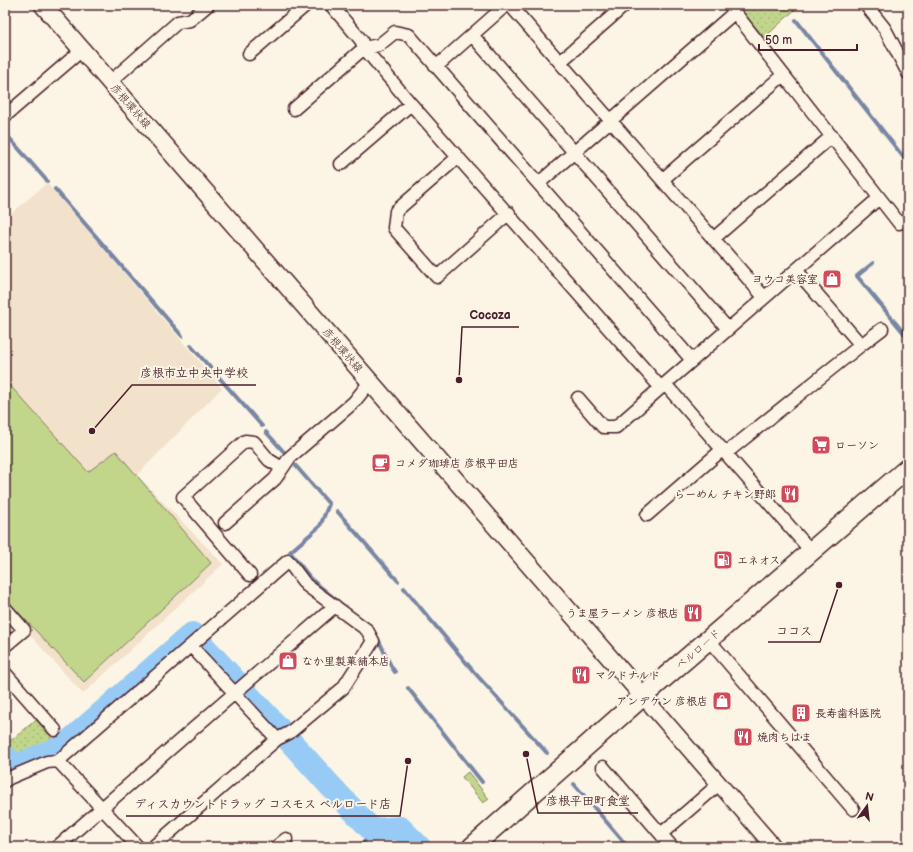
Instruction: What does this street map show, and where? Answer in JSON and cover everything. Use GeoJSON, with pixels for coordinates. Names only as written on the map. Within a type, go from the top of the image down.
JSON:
{"type":"FeatureCollection","features":[{"type":"Feature","properties":{"kind":"main road","name":"彦根環状線"},"geometry":{"type":"LineString","coordinates":[[43,5],[643,696]]}},
{"type":"Feature","properties":{"kind":"main road","name":"ベルロード"},"geometry":{"type":"LineString","coordinates":[[472,847],[708,639],[908,468]]}},
{"type":"Feature","properties":{"kind":"street"},"geometry":{"type":"LineString","coordinates":[[110,82],[178,22],[190,20],[208,5]]}},
{"type":"Feature","properties":{"kind":"street"},"geometry":{"type":"LineString","coordinates":[[249,54],[306,5]]}},
{"type":"Feature","properties":{"kind":"street"},"geometry":{"type":"LineString","coordinates":[[331,5],[361,40],[364,48],[411,104],[663,386],[724,451],[811,551]]}},
{"type":"Feature","properties":{"kind":"street"},"geometry":{"type":"LineString","coordinates":[[437,66],[506,5]]}},
{"type":"Feature","properties":{"kind":"street"},"geometry":{"type":"LineString","coordinates":[[510,5],[764,297]]}},
{"type":"Feature","properties":{"kind":"street"},"geometry":{"type":"LineString","coordinates":[[560,62],[626,5]]}},
{"type":"Feature","properties":{"kind":"street"},"geometry":{"type":"LineString","coordinates":[[866,5],[885,29],[908,73]]}},
{"type":"Feature","properties":{"kind":"street"},"geometry":{"type":"LineString","coordinates":[[538,183],[611,121],[732,9],[899,223]]}},
{"type":"Feature","properties":{"kind":"street"},"geometry":{"type":"LineString","coordinates":[[294,108],[364,48],[379,45],[395,32],[409,34],[692,360]]}},
{"type":"Feature","properties":{"kind":"street"},"geometry":{"type":"LineString","coordinates":[[472,35],[728,329]]}},
{"type":"Feature","properties":{"kind":"street"},"geometry":{"type":"LineString","coordinates":[[5,116],[82,50]]}},
{"type":"Feature","properties":{"kind":"street"},"geometry":{"type":"LineString","coordinates":[[662,180],[783,75]]}},
{"type":"Feature","properties":{"kind":"street"},"geometry":{"type":"LineString","coordinates":[[341,164],[411,104]]}},
{"type":"Feature","properties":{"kind":"street"},"geometry":{"type":"LineString","coordinates":[[713,239],[832,136]]}},
{"type":"Feature","properties":{"kind":"street"},"geometry":{"type":"LineString","coordinates":[[458,157],[396,211],[394,228],[437,277],[509,213]]}},
{"type":"Feature","properties":{"kind":"street"},"geometry":{"type":"LineString","coordinates":[[578,398],[604,427],[616,427],[879,198]]}},
{"type":"Feature","properties":{"kind":"street"},"geometry":{"type":"LineString","coordinates":[[796,270],[861,345]]}},
{"type":"Feature","properties":{"kind":"street"},"geometry":{"type":"LineString","coordinates":[[647,515],[724,451],[882,329]]}},
{"type":"Feature","properties":{"kind":"street"},"geometry":{"type":"LineString","coordinates":[[225,523],[275,479],[290,457],[354,402],[370,382]]}},
{"type":"Feature","properties":{"kind":"street"},"geometry":{"type":"LineString","coordinates":[[250,575],[183,497],[245,441],[254,442],[270,460],[282,468]]}},
{"type":"Feature","properties":{"kind":"street"},"geometry":{"type":"LineString","coordinates":[[5,781],[47,762],[58,760],[104,719],[192,646],[288,561],[306,585],[367,630],[373,641],[343,688],[289,733],[277,739],[153,847]]}},
{"type":"Feature","properties":{"kind":"street"},"geometry":{"type":"LineString","coordinates":[[57,847],[335,606]]}},
{"type":"Feature","properties":{"kind":"street"},"geometry":{"type":"LineString","coordinates":[[5,608],[24,630],[5,646]]}},
{"type":"Feature","properties":{"kind":"street"},"geometry":{"type":"LineString","coordinates":[[708,639],[853,809]]}},
{"type":"Feature","properties":{"kind":"street"},"geometry":{"type":"LineString","coordinates":[[192,646],[277,739]]}},
{"type":"Feature","properties":{"kind":"street"},"geometry":{"type":"LineString","coordinates":[[5,673],[55,730]]}},
{"type":"Feature","properties":{"kind":"street"},"geometry":{"type":"LineString","coordinates":[[643,696],[774,847]]}},
{"type":"Feature","properties":{"kind":"street"},"geometry":{"type":"LineString","coordinates":[[58,760],[138,847]]}},
{"type":"Feature","properties":{"kind":"street"},"geometry":{"type":"LineString","coordinates":[[603,767],[672,847]]}},
{"type":"Feature","properties":{"kind":"street"},"geometry":{"type":"LineString","coordinates":[[661,834],[719,784]]}},
{"type":"Feature","properties":{"kind":"street"},"geometry":{"type":"LineString","coordinates":[[276,847],[286,839]]}},
{"type":"Feature","properties":{"kind":"shaded area"},"geometry":{"type":"Polygon","coordinates":[[[47,183],[222,388],[137,475],[223,564],[83,694],[5,607],[5,219],[47,183]]]}},
{"type":"Feature","properties":{"kind":"green space"},"geometry":{"type":"Polygon","coordinates":[[[738,5],[800,5],[764,38],[738,5]]]}},
{"type":"Feature","properties":{"kind":"green space"},"geometry":{"type":"Polygon","coordinates":[[[5,380],[88,472],[116,451],[211,563],[84,682],[5,598],[5,380]]]}},
{"type":"Feature","properties":{"kind":"green space"},"geometry":{"type":"Polygon","coordinates":[[[36,720],[55,741],[17,757],[10,755],[5,749],[5,745],[36,720]]]}},
{"type":"Feature","properties":{"kind":"green space"},"geometry":{"type":"Polygon","coordinates":[[[468,772],[489,799],[483,803],[462,777],[468,772]]]}},
{"type":"Feature","properties":{"kind":"waterway"},"geometry":{"type":"LineString","coordinates":[[796,20],[908,163]]}},
{"type":"Feature","properties":{"kind":"waterway"},"geometry":{"type":"LineString","coordinates":[[5,133],[47,181]]}},
{"type":"Feature","properties":{"kind":"waterway"},"geometry":{"type":"LineString","coordinates":[[55,189],[182,336]]}},
{"type":"Feature","properties":{"kind":"waterway"},"geometry":{"type":"LineString","coordinates":[[873,263],[857,276],[908,338]]}},
{"type":"Feature","properties":{"kind":"waterway"},"geometry":{"type":"LineString","coordinates":[[191,346],[262,426]]}},
{"type":"Feature","properties":{"kind":"waterway"},"geometry":{"type":"LineString","coordinates":[[266,432],[284,452]]}},
{"type":"Feature","properties":{"kind":"waterway"},"geometry":{"type":"LineString","coordinates":[[295,465],[329,504],[320,526],[290,552],[312,580],[345,607]]}},
{"type":"Feature","properties":{"kind":"waterway"},"geometry":{"type":"LineString","coordinates":[[337,511],[398,581]]}},
{"type":"Feature","properties":{"kind":"waterway"},"geometry":{"type":"LineString","coordinates":[[404,588],[474,672],[547,753]]}},
{"type":"Feature","properties":{"kind":"waterway"},"geometry":{"type":"LineString","coordinates":[[5,757],[16,766],[64,746],[192,634],[195,637]]}},
{"type":"Feature","properties":{"kind":"waterway"},"geometry":{"type":"LineString","coordinates":[[375,634],[395,672]]}},
{"type":"Feature","properties":{"kind":"waterway"},"geometry":{"type":"LineString","coordinates":[[202,645],[238,684]]}},
{"type":"Feature","properties":{"kind":"waterway"},"geometry":{"type":"LineString","coordinates":[[408,688],[482,782]]}},
{"type":"Feature","properties":{"kind":"waterway"},"geometry":{"type":"LineString","coordinates":[[244,691],[281,731]]}},
{"type":"Feature","properties":{"kind":"waterway"},"geometry":{"type":"LineString","coordinates":[[288,739],[372,830],[400,828],[419,847]]}},
{"type":"Feature","properties":{"kind":"waterway"},"geometry":{"type":"LineString","coordinates":[[574,784],[628,847]]}},
{"type":"Feature","properties":{"kind":"waterway"},"geometry":{"type":"LineString","coordinates":[[360,847],[368,836],[369,827]]}},
{"type":"Feature","properties":{"kind":"place","name":"ヨウコ美容室"},"geometry":{"type":"Point","coordinates":[832,279]}},
{"type":"Feature","properties":{"kind":"place","name":"Cocoza"},"geometry":{"type":"Point","coordinates":[459,380]}},
{"type":"Feature","properties":{"kind":"place","name":"彦根市立中央中学校"},"geometry":{"type":"Point","coordinates":[92,431]}},
{"type":"Feature","properties":{"kind":"place","name":"ローソン"},"geometry":{"type":"Point","coordinates":[821,445]}},
{"type":"Feature","properties":{"kind":"place","name":"コメダ珈琲店 彦根平田店"},"geometry":{"type":"Point","coordinates":[381,463]}},
{"type":"Feature","properties":{"kind":"place","name":"らーめん チキン野郎"},"geometry":{"type":"Point","coordinates":[790,494]}},
{"type":"Feature","properties":{"kind":"place","name":"エネオス"},"geometry":{"type":"Point","coordinates":[723,560]}},
{"type":"Feature","properties":{"kind":"place","name":"ココス"},"geometry":{"type":"Point","coordinates":[839,585]}},
{"type":"Feature","properties":{"kind":"place","name":"うま屋ラーメン 彦根店"},"geometry":{"type":"Point","coordinates":[693,613]}},
{"type":"Feature","properties":{"kind":"place","name":"なか里製菓舗本店"},"geometry":{"type":"Point","coordinates":[288,661]}},
{"type":"Feature","properties":{"kind":"place","name":"マクドナルド"},"geometry":{"type":"Point","coordinates":[581,675]}},
{"type":"Feature","properties":{"kind":"place","name":"アンデケン 彦根店"},"geometry":{"type":"Point","coordinates":[722,701]}},
{"type":"Feature","properties":{"kind":"place","name":"長寿歯科医院"},"geometry":{"type":"Point","coordinates":[801,713]}},
{"type":"Feature","properties":{"kind":"place","name":"焼肉ちはま"},"geometry":{"type":"Point","coordinates":[743,737]}},
{"type":"Feature","properties":{"kind":"place","name":"彦根平田町食堂"},"geometry":{"type":"Point","coordinates":[526,754]}},
{"type":"Feature","properties":{"kind":"place","name":"ディスカウントドラッグ コスモス ベルロード店"},"geometry":{"type":"Point","coordinates":[408,761]}}]}
